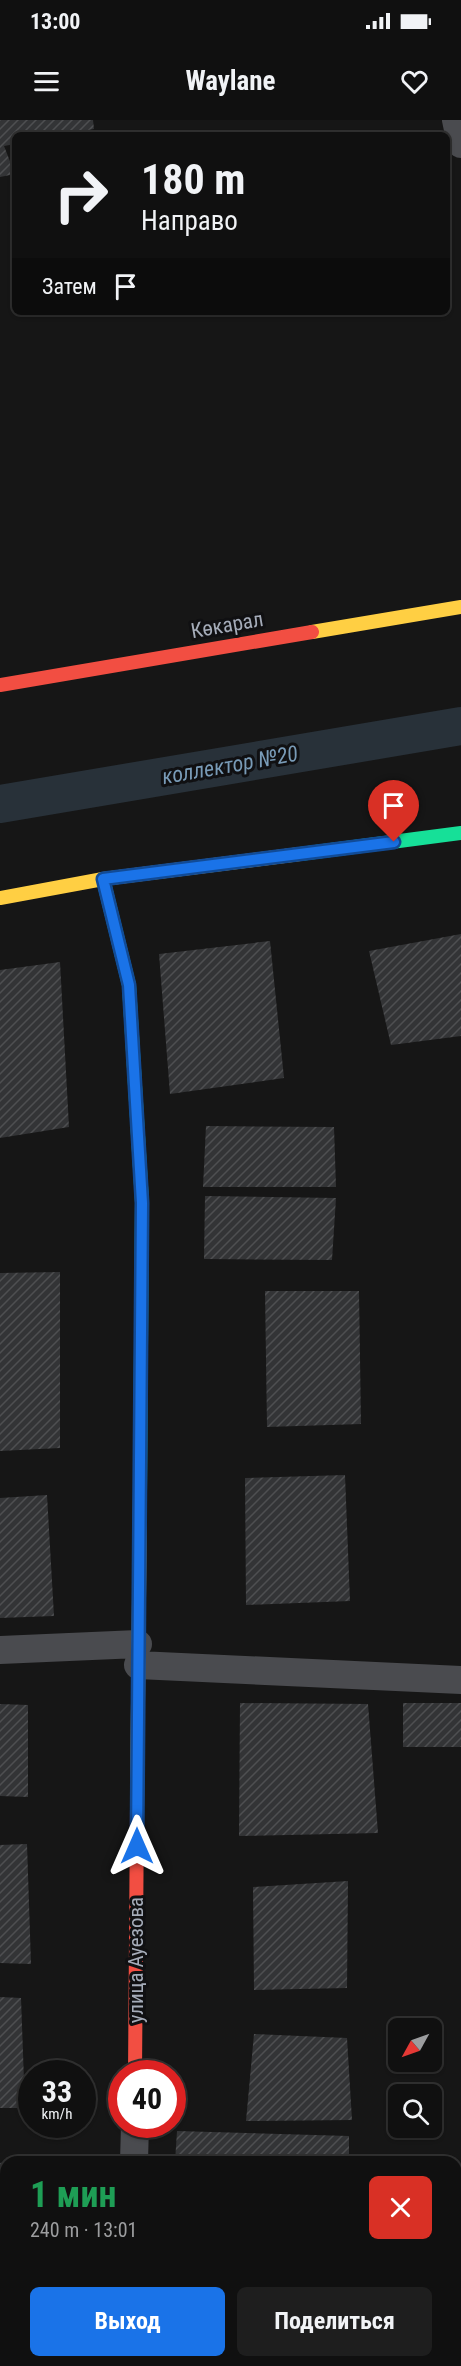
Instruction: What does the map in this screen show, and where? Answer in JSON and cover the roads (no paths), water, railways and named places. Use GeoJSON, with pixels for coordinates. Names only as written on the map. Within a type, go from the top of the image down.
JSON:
{"type":"FeatureCollection","features":[{"type":"Feature","properties":{"kind":"street"},"geometry":{"type":"LineString","coordinates":[[456,120],[461,144]]}},
{"type":"Feature","properties":{"kind":"street","name":"Көкарал"},"geometry":{"type":"LineString","coordinates":[[0,685],[461,607]]}},
{"type":"Feature","properties":{"kind":"street"},"geometry":{"type":"LineString","coordinates":[[0,898],[103,879],[461,833]]}},
{"type":"Feature","properties":{"kind":"street","name":"улица Ауезова"},"geometry":{"type":"LineString","coordinates":[[103,879],[129,985],[142,1203],[135,2060]]}},
{"type":"Feature","properties":{"kind":"street"},"geometry":{"type":"LineString","coordinates":[[0,1650],[138,1654],[461,1680]]}},
{"type":"Feature","properties":{"kind":"street"},"geometry":{"type":"LineString","coordinates":[[134,2156],[135,2138]]}},
{"type":"Feature","properties":{"kind":"waterway","name":"коллектор №20"},"geometry":{"type":"LineString","coordinates":[[0,804],[461,726]]}}]}
